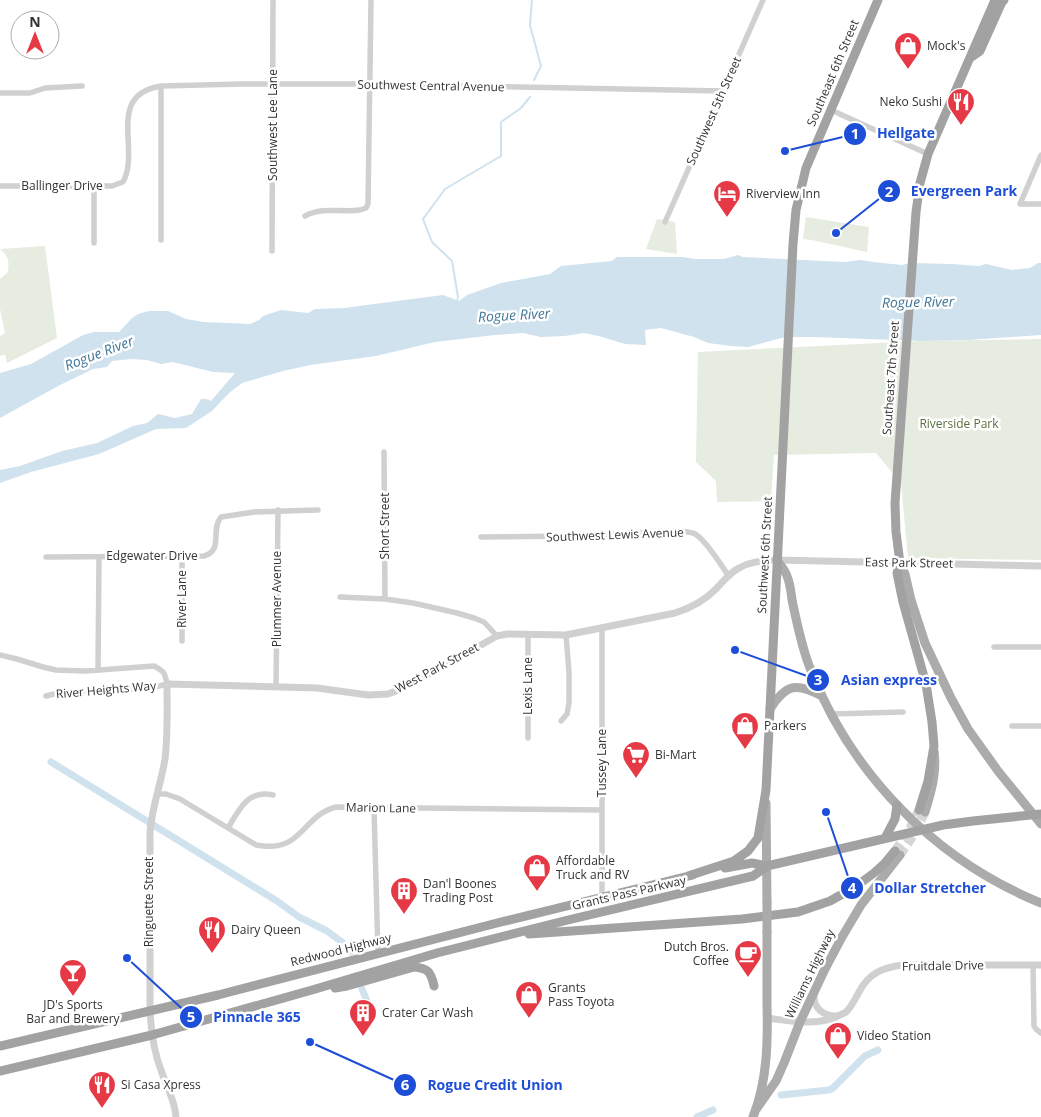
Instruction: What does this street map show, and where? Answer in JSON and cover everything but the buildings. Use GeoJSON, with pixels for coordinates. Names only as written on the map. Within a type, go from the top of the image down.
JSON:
{"type":"FeatureCollection","features":[{"type":"Feature","properties":{"kind":"highway","name":"Southeast 6th Street"},"geometry":{"type":"LineString","coordinates":[[793,244],[796,210],[806,168],[878,0]]}},
{"type":"Feature","properties":{"kind":"highway","name":"Southeast 7th Street"},"geometry":{"type":"LineString","coordinates":[[900,563],[895,503],[916,212],[920,183],[928,154],[995,0]]}},
{"type":"Feature","properties":{"kind":"highway"},"geometry":{"type":"LineString","coordinates":[[970,59],[980,51],[1004,0]]}},
{"type":"Feature","properties":{"kind":"highway","name":"Southwest 6th Street"},"geometry":{"type":"LineString","coordinates":[[766,790],[793,244]]}},
{"type":"Feature","properties":{"kind":"highway"},"geometry":{"type":"LineString","coordinates":[[900,563],[897,573],[903,602],[926,684],[932,722],[934,746],[922,811]]}},
{"type":"Feature","properties":{"kind":"highway"},"geometry":{"type":"LineString","coordinates":[[688,876],[734,860],[748,851],[758,838],[766,790]]}},
{"type":"Feature","properties":{"kind":"highway"},"geometry":{"type":"LineString","coordinates":[[885,838],[895,819],[897,805]]}},
{"type":"Feature","properties":{"kind":"highway","name":"Grants Pass Parkway"},"geometry":{"type":"LineString","coordinates":[[494,939],[753,876],[767,866],[923,829],[964,822],[1037,815]]}},
{"type":"Feature","properties":{"kind":"highway"},"geometry":{"type":"LineString","coordinates":[[0,1071],[152,1035],[437,953],[494,939],[534,934],[742,919],[798,912],[830,901],[855,887],[897,853]]}},
{"type":"Feature","properties":{"kind":"highway","name":"Grants Pass Parkway"},"geometry":{"type":"LineString","coordinates":[[688,876],[752,863],[767,866]]}},
{"type":"Feature","properties":{"kind":"highway","name":"Redwood Highway"},"geometry":{"type":"LineString","coordinates":[[0,1046],[150,1011],[688,876]]}},
{"type":"Feature","properties":{"kind":"highway"},"geometry":{"type":"LineString","coordinates":[[312,990],[347,986],[414,967],[423,968],[432,976],[434,986]]}},
{"type":"Feature","properties":{"kind":"main road"},"geometry":{"type":"LineString","coordinates":[[777,560],[787,575],[799,633],[822,696],[870,774],[897,805],[941,844],[998,882],[1041,902]]}},
{"type":"Feature","properties":{"kind":"main road"},"geometry":{"type":"LineString","coordinates":[[900,563],[925,643],[951,698],[968,729],[998,771],[1037,815],[1041,824]]}},
{"type":"Feature","properties":{"kind":"main road"},"geometry":{"type":"LineString","coordinates":[[770,709],[778,696],[798,687],[808,688],[822,696]]}},
{"type":"Feature","properties":{"kind":"main road","name":"Southwest 6th Street"},"geometry":{"type":"LineString","coordinates":[[766,790],[767,866]]}},
{"type":"Feature","properties":{"kind":"main road","name":"Williams Highway"},"geometry":{"type":"LineString","coordinates":[[754,1114],[776,1081],[814,991],[842,937],[861,905],[897,853]]}},
{"type":"Feature","properties":{"kind":"main road","name":"Williams Highway"},"geometry":{"type":"LineString","coordinates":[[754,1114],[765,1065],[768,1041],[767,866]]}},
{"type":"Feature","properties":{"kind":"street","name":"Southwest Lee Lane"},"geometry":{"type":"LineString","coordinates":[[272,251],[274,0]]}},
{"type":"Feature","properties":{"kind":"street"},"geometry":{"type":"LineString","coordinates":[[305,216],[322,210],[355,211],[366,208],[368,199],[371,0]]}},
{"type":"Feature","properties":{"kind":"street","name":"Southwest 5th Street"},"geometry":{"type":"LineString","coordinates":[[665,222],[763,0]]}},
{"type":"Feature","properties":{"kind":"street","name":"Southwest Central Avenue"},"geometry":{"type":"LineString","coordinates":[[123,182],[128,174],[128,116],[132,104],[140,94],[148,89],[161,86],[370,84],[723,91]]}},
{"type":"Feature","properties":{"kind":"street"},"geometry":{"type":"LineString","coordinates":[[0,93],[30,93],[45,88],[82,86]]}},
{"type":"Feature","properties":{"kind":"street"},"geometry":{"type":"LineString","coordinates":[[161,86],[161,240]]}},
{"type":"Feature","properties":{"kind":"street"},"geometry":{"type":"LineString","coordinates":[[831,110],[928,154]]}},
{"type":"Feature","properties":{"kind":"street"},"geometry":{"type":"LineString","coordinates":[[1041,155],[1020,204],[1041,204]]}},
{"type":"Feature","properties":{"kind":"street","name":"Ballinger Drive"},"geometry":{"type":"LineString","coordinates":[[0,186],[112,186],[123,182]]}},
{"type":"Feature","properties":{"kind":"street"},"geometry":{"type":"LineString","coordinates":[[94,186],[94,243]]}},
{"type":"Feature","properties":{"kind":"street","name":"Short Street"},"geometry":{"type":"LineString","coordinates":[[384,452],[385,599]]}},
{"type":"Feature","properties":{"kind":"street","name":"Edgewater Drive"},"geometry":{"type":"LineString","coordinates":[[46,557],[204,556],[213,552],[216,542],[216,523],[221,517],[278,510],[318,510]]}},
{"type":"Feature","properties":{"kind":"street","name":"Plummer Avenue"},"geometry":{"type":"LineString","coordinates":[[276,687],[278,510]]}},
{"type":"Feature","properties":{"kind":"street","name":"Southwest Lewis Avenue"},"geometry":{"type":"LineString","coordinates":[[481,537],[687,532],[700,537],[728,575]]}},
{"type":"Feature","properties":{"kind":"street","name":"River Lane"},"geometry":{"type":"LineString","coordinates":[[182,556],[182,641]]}},
{"type":"Feature","properties":{"kind":"street"},"geometry":{"type":"LineString","coordinates":[[98,557],[98,670]]}},
{"type":"Feature","properties":{"kind":"street","name":"East Park Street"},"geometry":{"type":"LineString","coordinates":[[777,560],[1041,566]]}},
{"type":"Feature","properties":{"kind":"street","name":"West Park Street"},"geometry":{"type":"LineString","coordinates":[[166,684],[317,688],[368,695],[388,694],[404,688],[496,636],[507,634],[566,635],[686,610],[707,597],[728,575],[738,568],[752,562],[777,560]]}},
{"type":"Feature","properties":{"kind":"street"},"geometry":{"type":"LineString","coordinates":[[340,597],[385,599],[436,608],[484,622],[496,636]]}},
{"type":"Feature","properties":{"kind":"street","name":"Tussey Lane"},"geometry":{"type":"LineString","coordinates":[[602,628],[602,897]]}},
{"type":"Feature","properties":{"kind":"street","name":"Lexis Lane"},"geometry":{"type":"LineString","coordinates":[[528,635],[528,738]]}},
{"type":"Feature","properties":{"kind":"street"},"geometry":{"type":"LineString","coordinates":[[561,721],[567,714],[569,703],[566,635]]}},
{"type":"Feature","properties":{"kind":"street"},"geometry":{"type":"LineString","coordinates":[[994,647],[1041,647]]}},
{"type":"Feature","properties":{"kind":"street"},"geometry":{"type":"LineString","coordinates":[[0,655],[56,670],[98,670],[154,666],[161,669],[165,674],[166,684]]}},
{"type":"Feature","properties":{"kind":"street","name":"River Heights Way"},"geometry":{"type":"LineString","coordinates":[[46,696],[55,693],[158,687],[166,684]]}},
{"type":"Feature","properties":{"kind":"street","name":"Ringuette Street"},"geometry":{"type":"LineString","coordinates":[[166,684],[166,747],[149,837],[150,1011],[152,1035],[162,1073],[176,1109],[176,1117]]}},
{"type":"Feature","properties":{"kind":"street"},"geometry":{"type":"LineString","coordinates":[[832,714],[904,712]]}},
{"type":"Feature","properties":{"kind":"street"},"geometry":{"type":"LineString","coordinates":[[1012,726],[1041,726]]}},
{"type":"Feature","properties":{"kind":"street","name":"Marion Lane"},"geometry":{"type":"LineString","coordinates":[[157,794],[166,794],[180,799],[256,845],[270,847],[290,842],[323,812],[336,807],[602,810]]}},
{"type":"Feature","properties":{"kind":"street"},"geometry":{"type":"LineString","coordinates":[[228,828],[245,802],[250,798],[262,794],[273,795]]}},
{"type":"Feature","properties":{"kind":"street"},"geometry":{"type":"LineString","coordinates":[[374,808],[378,954]]}},
{"type":"Feature","properties":{"kind":"street"},"geometry":{"type":"LineString","coordinates":[[1037,965],[1034,1026],[1041,1033]]}},
{"type":"Feature","properties":{"kind":"street","name":"Fruitdale Drive"},"geometry":{"type":"LineString","coordinates":[[837,1016],[846,1011],[852,1004],[865,982],[871,976],[892,966],[1037,965]]}},
{"type":"Feature","properties":{"kind":"street"},"geometry":{"type":"LineString","coordinates":[[814,991],[817,1008],[824,1014],[837,1016]]}},
{"type":"Feature","properties":{"kind":"street"},"geometry":{"type":"LineString","coordinates":[[1034,1004],[1041,1004]]}},
{"type":"Feature","properties":{"kind":"street"},"geometry":{"type":"LineString","coordinates":[[767,1018],[800,1022],[824,1021],[837,1016]]}},
{"type":"Feature","properties":{"kind":"green space"},"geometry":{"type":"Polygon","coordinates":[[[806,217],[869,227],[867,252],[803,239],[806,217]]]}},
{"type":"Feature","properties":{"kind":"green space"},"geometry":{"type":"Polygon","coordinates":[[[657,219],[675,222],[677,254],[646,249],[657,219]]]}},
{"type":"Feature","properties":{"kind":"green space"},"geometry":{"type":"Polygon","coordinates":[[[45,246],[57,338],[7,363],[5,354],[0,356],[0,336],[5,333],[0,309],[0,279],[8,272],[8,262],[7,257],[0,249],[45,246]]]}},
{"type":"Feature","properties":{"kind":"green space","name":"Riverside Park"},"geometry":{"type":"Polygon","coordinates":[[[1041,339],[1041,560],[908,558],[901,483],[876,453],[774,455],[771,501],[717,502],[716,481],[696,462],[698,352],[921,341],[1041,339]]]}},
{"type":"Feature","properties":{"kind":"water","name":"Rogue River"},"geometry":{"type":"Polygon","coordinates":[[[738,255],[743,257],[844,262],[861,260],[902,265],[909,263],[979,266],[986,264],[1012,270],[1030,268],[1041,263],[1041,335],[921,341],[785,337],[748,347],[708,343],[661,328],[645,330],[646,345],[625,344],[584,333],[541,337],[523,333],[435,342],[376,356],[310,365],[242,383],[229,393],[212,411],[186,428],[156,429],[99,454],[31,472],[0,483],[0,470],[20,466],[62,451],[97,443],[133,426],[147,423],[158,414],[175,418],[192,414],[201,399],[211,401],[235,373],[213,372],[173,362],[161,364],[147,360],[131,359],[112,361],[107,367],[93,369],[0,418],[0,373],[31,364],[83,335],[94,332],[119,332],[138,314],[149,311],[168,311],[186,319],[204,322],[250,324],[263,316],[281,310],[308,313],[315,309],[344,308],[443,295],[459,301],[467,295],[501,283],[550,274],[561,266],[612,261],[617,257],[724,259],[738,255]]]}},
{"type":"Feature","properties":{"kind":"waterway"},"geometry":{"type":"LineString","coordinates":[[532,0],[530,25],[541,66],[534,80]]}},
{"type":"Feature","properties":{"kind":"waterway"},"geometry":{"type":"LineString","coordinates":[[457,301],[452,261],[432,242],[423,219],[445,189],[501,156],[501,122],[521,108],[530,97]]}},
{"type":"Feature","properties":{"kind":"waterway"},"geometry":{"type":"LineString","coordinates":[[51,762],[277,901],[299,917],[327,931],[342,942],[351,952]]}},
{"type":"Feature","properties":{"kind":"waterway"},"geometry":{"type":"LineString","coordinates":[[362,989],[371,1011]]}},
{"type":"Feature","properties":{"kind":"waterway"},"geometry":{"type":"LineString","coordinates":[[781,1095],[829,1090],[865,1056],[878,1050]]}},
{"type":"Feature","properties":{"kind":"waterway"},"geometry":{"type":"LineString","coordinates":[[697,1117],[713,1110]]}},
{"type":"Feature","properties":{"kind":"tunnel"},"geometry":{"type":"LineString","coordinates":[[895,851],[919,810]]}},
{"type":"Feature","properties":{"kind":"tunnel"},"geometry":{"type":"LineString","coordinates":[[900,855],[915,833],[925,812]]}},
{"type":"Feature","properties":{"kind":"place","name":"Mock's"},"geometry":{"type":"Point","coordinates":[908,70]}},
{"type":"Feature","properties":{"kind":"place","name":"Neko Sushi"},"geometry":{"type":"Point","coordinates":[961,126]}},
{"type":"Feature","properties":{"kind":"place","name":"Hellgate"},"geometry":{"type":"Point","coordinates":[785,151]}},
{"type":"Feature","properties":{"kind":"place","name":"Riverview Inn"},"geometry":{"type":"Point","coordinates":[727,218]}},
{"type":"Feature","properties":{"kind":"place","name":"Evergreen Park"},"geometry":{"type":"Point","coordinates":[836,233]}},
{"type":"Feature","properties":{"kind":"place","name":"Asian express"},"geometry":{"type":"Point","coordinates":[735,650]}},
{"type":"Feature","properties":{"kind":"place","name":"Parkers"},"geometry":{"type":"Point","coordinates":[745,750]}},
{"type":"Feature","properties":{"kind":"place","name":"Bi-Mart"},"geometry":{"type":"Point","coordinates":[636,779]}},
{"type":"Feature","properties":{"kind":"place","name":"Dollar Stretcher"},"geometry":{"type":"Point","coordinates":[826,812]}},
{"type":"Feature","properties":{"kind":"place","name":"Affordable Truck and RV"},"geometry":{"type":"Point","coordinates":[537,892]}},
{"type":"Feature","properties":{"kind":"place","name":"Dan'l Boones Trading Post"},"geometry":{"type":"Point","coordinates":[404,915]}},
{"type":"Feature","properties":{"kind":"place","name":"Dairy Queen"},"geometry":{"type":"Point","coordinates":[212,954]}},
{"type":"Feature","properties":{"kind":"place","name":"Pinnacle 365"},"geometry":{"type":"Point","coordinates":[127,958]}},
{"type":"Feature","properties":{"kind":"place","name":"Dutch Bros. Coffee"},"geometry":{"type":"Point","coordinates":[748,978]}},
{"type":"Feature","properties":{"kind":"place","name":"JD's Sports Bar and Brewery"},"geometry":{"type":"Point","coordinates":[73,997]}},
{"type":"Feature","properties":{"kind":"place","name":"Grants Pass Toyota"},"geometry":{"type":"Point","coordinates":[529,1019]}},
{"type":"Feature","properties":{"kind":"place","name":"Crater Car Wash"},"geometry":{"type":"Point","coordinates":[363,1037]}},
{"type":"Feature","properties":{"kind":"place","name":"Rogue Credit Union"},"geometry":{"type":"Point","coordinates":[310,1042]}},
{"type":"Feature","properties":{"kind":"place","name":"Video Station"},"geometry":{"type":"Point","coordinates":[838,1060]}},
{"type":"Feature","properties":{"kind":"place","name":"Si Casa Xpress"},"geometry":{"type":"Point","coordinates":[102,1109]}}]}
